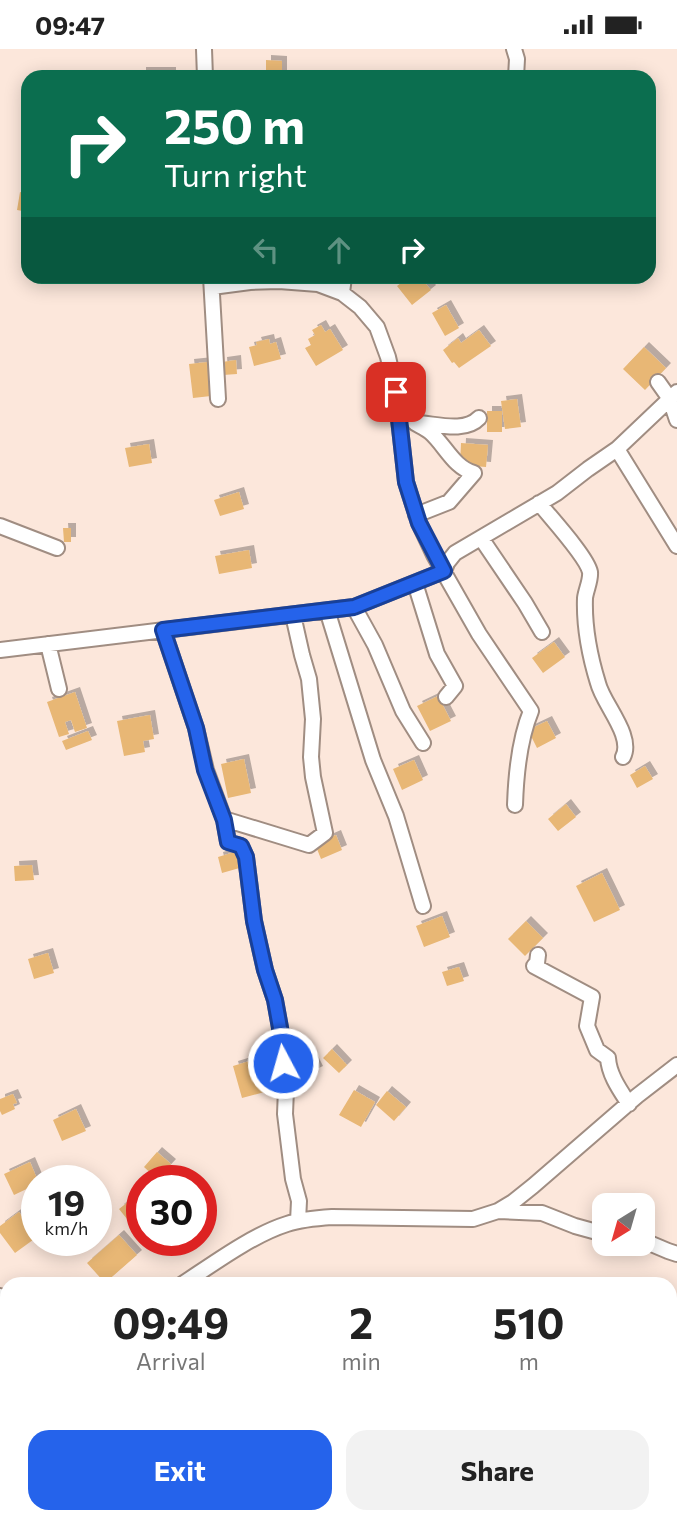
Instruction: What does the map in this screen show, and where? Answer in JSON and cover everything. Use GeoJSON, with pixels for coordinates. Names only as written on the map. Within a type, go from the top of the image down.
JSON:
{"type":"FeatureCollection","features":[{"type":"Feature","properties":{"kind":"street"},"geometry":{"type":"LineString","coordinates":[[204,49],[205,70]]}},
{"type":"Feature","properties":{"kind":"street"},"geometry":{"type":"LineString","coordinates":[[514,49],[516,70]]}},
{"type":"Feature","properties":{"kind":"street"},"geometry":{"type":"LineString","coordinates":[[211,284],[218,399]]}},
{"type":"Feature","properties":{"kind":"street"},"geometry":{"type":"LineString","coordinates":[[318,284],[342,293],[360,307],[377,327],[393,380],[406,482],[416,515],[434,555],[479,634],[531,711],[525,725],[516,776],[515,805]]}},
{"type":"Feature","properties":{"kind":"street"},"geometry":{"type":"LineString","coordinates":[[342,293],[343,284]]}},
{"type":"Feature","properties":{"kind":"street"},"geometry":{"type":"LineString","coordinates":[[658,382],[673,395],[677,420]]}},
{"type":"Feature","properties":{"kind":"street"},"geometry":{"type":"LineString","coordinates":[[0,649],[354,607],[444,571],[455,553],[557,493],[617,449],[673,395]]}},
{"type":"Feature","properties":{"kind":"street"},"geometry":{"type":"LineString","coordinates":[[401,430],[415,423],[461,427],[473,424],[479,418]]}},
{"type":"Feature","properties":{"kind":"street"},"geometry":{"type":"LineString","coordinates":[[415,423],[430,432],[458,464],[474,473],[449,502],[416,515]]}},
{"type":"Feature","properties":{"kind":"street"},"geometry":{"type":"LineString","coordinates":[[617,449],[677,546]]}},
{"type":"Feature","properties":{"kind":"street"},"geometry":{"type":"LineString","coordinates":[[539,503],[585,561],[590,574],[585,596],[586,623],[598,686],[624,739],[626,750],[622,757]]}},
{"type":"Feature","properties":{"kind":"street"},"geometry":{"type":"LineString","coordinates":[[0,526],[57,548]]}},
{"type":"Feature","properties":{"kind":"street"},"geometry":{"type":"LineString","coordinates":[[481,538],[542,632]]}},
{"type":"Feature","properties":{"kind":"street"},"geometry":{"type":"LineString","coordinates":[[415,583],[437,654],[455,686],[446,697]]}},
{"type":"Feature","properties":{"kind":"street"},"geometry":{"type":"LineString","coordinates":[[354,607],[375,646],[403,711],[423,743]]}},
{"type":"Feature","properties":{"kind":"street"},"geometry":{"type":"LineString","coordinates":[[327,610],[373,760],[396,816],[423,907]]}},
{"type":"Feature","properties":{"kind":"street"},"geometry":{"type":"LineString","coordinates":[[224,820],[309,845],[326,833],[313,777],[313,719],[309,679],[293,615]]}},
{"type":"Feature","properties":{"kind":"street"},"geometry":{"type":"LineString","coordinates":[[163,630],[196,728],[205,770],[224,820],[228,842],[241,846],[246,857],[254,921],[275,1000],[284,1050],[283,1063],[290,1080],[286,1089],[285,1114],[293,1179],[299,1201],[298,1221]]}},
{"type":"Feature","properties":{"kind":"street"},"geometry":{"type":"LineString","coordinates":[[47,644],[59,689]]}},
{"type":"Feature","properties":{"kind":"street"},"geometry":{"type":"LineString","coordinates":[[538,955],[534,967],[592,997],[587,1026],[597,1050],[608,1058],[615,1082],[629,1104]]}},
{"type":"Feature","properties":{"kind":"street"},"geometry":{"type":"LineString","coordinates":[[193,1277],[246,1243],[298,1221],[332,1217],[473,1219],[498,1211],[533,1186],[677,1065]]}},
{"type":"Feature","properties":{"kind":"street"},"geometry":{"type":"LineString","coordinates":[[498,1211],[542,1213],[592,1231]]}},
{"type":"Feature","properties":{"kind":"street"},"geometry":{"type":"LineString","coordinates":[[655,1246],[677,1254]]}},
{"type":"Feature","properties":{"kind":"building"},"geometry":{"type":"Polygon","coordinates":[[[266,60],[282,61],[282,70],[266,70],[266,60]]]}},
{"type":"Feature","properties":{"kind":"building"},"geometry":{"type":"Polygon","coordinates":[[[20,192],[21,211],[17,210],[20,192]]]}},
{"type":"Feature","properties":{"kind":"building"},"geometry":{"type":"Polygon","coordinates":[[[426,284],[431,290],[412,305],[397,286],[426,284]]]}},
{"type":"Feature","properties":{"kind":"building"},"geometry":{"type":"Polygon","coordinates":[[[446,305],[459,328],[445,336],[432,313],[446,305]]]}},
{"type":"Feature","properties":{"kind":"building"},"geometry":{"type":"Polygon","coordinates":[[[321,325],[325,332],[330,329],[343,350],[316,366],[305,348],[311,345],[308,339],[315,335],[312,330],[321,325]]]}},
{"type":"Feature","properties":{"kind":"building"},"geometry":{"type":"Polygon","coordinates":[[[479,330],[491,346],[459,368],[443,350],[458,338],[461,343],[479,330]]]}},
{"type":"Feature","properties":{"kind":"building"},"geometry":{"type":"Polygon","coordinates":[[[269,339],[270,344],[276,342],[281,359],[254,366],[249,347],[269,339]]]}},
{"type":"Feature","properties":{"kind":"building"},"geometry":{"type":"Polygon","coordinates":[[[644,347],[666,368],[645,390],[623,369],[644,347]]]}},
{"type":"Feature","properties":{"kind":"building"},"geometry":{"type":"Polygon","coordinates":[[[236,360],[237,374],[223,375],[222,362],[236,360]]]}},
{"type":"Feature","properties":{"kind":"building"},"geometry":{"type":"Polygon","coordinates":[[[208,362],[211,396],[193,398],[189,364],[208,362]]]}},
{"type":"Feature","properties":{"kind":"building"},"geometry":{"type":"Polygon","coordinates":[[[517,399],[521,427],[505,429],[501,401],[517,399]]]}},
{"type":"Feature","properties":{"kind":"building"},"geometry":{"type":"Polygon","coordinates":[[[487,411],[502,411],[502,432],[487,432],[487,411]]]}},
{"type":"Feature","properties":{"kind":"building"},"geometry":{"type":"Polygon","coordinates":[[[461,443],[488,445],[486,467],[460,465],[461,443]]]}},
{"type":"Feature","properties":{"kind":"building"},"geometry":{"type":"Polygon","coordinates":[[[149,444],[152,463],[129,467],[125,448],[149,444]]]}},
{"type":"Feature","properties":{"kind":"building"},"geometry":{"type":"Polygon","coordinates":[[[239,492],[244,509],[220,516],[214,500],[239,492]]]}},
{"type":"Feature","properties":{"kind":"building"},"geometry":{"type":"Polygon","coordinates":[[[63,528],[71,528],[71,542],[64,542],[63,528]]]}},
{"type":"Feature","properties":{"kind":"building"},"geometry":{"type":"Polygon","coordinates":[[[249,550],[252,568],[219,574],[215,556],[249,550]]]}},
{"type":"Feature","properties":{"kind":"building"},"geometry":{"type":"Polygon","coordinates":[[[554,642],[565,657],[543,673],[532,658],[554,642]]]}},
{"type":"Feature","properties":{"kind":"building"},"geometry":{"type":"Polygon","coordinates":[[[75,692],[87,728],[75,732],[71,720],[65,722],[69,734],[59,737],[47,702],[75,692]]]}},
{"type":"Feature","properties":{"kind":"building"},"geometry":{"type":"Polygon","coordinates":[[[438,696],[451,721],[430,731],[417,706],[438,696]]]}},
{"type":"Feature","properties":{"kind":"building"},"geometry":{"type":"Polygon","coordinates":[[[150,715],[154,739],[143,741],[145,752],[124,756],[117,721],[150,715]]]}},
{"type":"Feature","properties":{"kind":"building"},"geometry":{"type":"Polygon","coordinates":[[[547,721],[556,738],[537,748],[528,730],[547,721]]]}},
{"type":"Feature","properties":{"kind":"building"},"geometry":{"type":"Polygon","coordinates":[[[88,731],[92,740],[66,750],[62,741],[88,731]]]}},
{"type":"Feature","properties":{"kind":"building"},"geometry":{"type":"Polygon","coordinates":[[[244,759],[251,793],[228,798],[221,764],[244,759]]]}},
{"type":"Feature","properties":{"kind":"building"},"geometry":{"type":"Polygon","coordinates":[[[414,760],[423,780],[402,790],[393,769],[414,760]]]}},
{"type":"Feature","properties":{"kind":"building"},"geometry":{"type":"Polygon","coordinates":[[[645,766],[653,779],[637,788],[630,775],[645,766]]]}},
{"type":"Feature","properties":{"kind":"building"},"geometry":{"type":"Polygon","coordinates":[[[566,804],[576,817],[558,831],[548,819],[566,804]]]}},
{"type":"Feature","properties":{"kind":"building"},"geometry":{"type":"Polygon","coordinates":[[[336,835],[342,850],[321,859],[315,844],[336,835]]]}},
{"type":"Feature","properties":{"kind":"building"},"geometry":{"type":"Polygon","coordinates":[[[238,851],[243,867],[222,873],[218,857],[238,851]]]}},
{"type":"Feature","properties":{"kind":"building"},"geometry":{"type":"Polygon","coordinates":[[[32,865],[34,880],[15,881],[14,866],[32,865]]]}},
{"type":"Feature","properties":{"kind":"building"},"geometry":{"type":"Polygon","coordinates":[[[602,873],[620,910],[594,922],[576,886],[602,873]]]}},
{"type":"Feature","properties":{"kind":"building"},"geometry":{"type":"Polygon","coordinates":[[[442,916],[450,937],[424,947],[416,926],[442,916]]]}},
{"type":"Feature","properties":{"kind":"building"},"geometry":{"type":"Polygon","coordinates":[[[526,921],[543,938],[525,956],[508,939],[526,921]]]}},
{"type":"Feature","properties":{"kind":"building"},"geometry":{"type":"Polygon","coordinates":[[[48,953],[54,973],[34,979],[28,959],[48,953]]]}},
{"type":"Feature","properties":{"kind":"building"},"geometry":{"type":"Polygon","coordinates":[[[459,967],[464,981],[447,986],[442,972],[459,967]]]}},
{"type":"Feature","properties":{"kind":"building"},"geometry":{"type":"Polygon","coordinates":[[[332,1049],[347,1065],[339,1073],[323,1058],[332,1049]]]}},
{"type":"Feature","properties":{"kind":"building"},"geometry":{"type":"Polygon","coordinates":[[[308,1051],[318,1071],[299,1080],[290,1060],[308,1051]]]}},
{"type":"Feature","properties":{"kind":"building"},"geometry":{"type":"Polygon","coordinates":[[[263,1057],[272,1090],[242,1098],[233,1066],[263,1057]]]}},
{"type":"Feature","properties":{"kind":"building"},"geometry":{"type":"Polygon","coordinates":[[[354,1090],[375,1102],[361,1127],[339,1115],[354,1090]]]}},
{"type":"Feature","properties":{"kind":"building"},"geometry":{"type":"Polygon","coordinates":[[[387,1091],[406,1107],[394,1121],[376,1105],[387,1091]]]}},
{"type":"Feature","properties":{"kind":"building"},"geometry":{"type":"Polygon","coordinates":[[[13,1094],[17,1103],[13,1104],[15,1109],[2,1115],[0,1099],[13,1094]]]}},
{"type":"Feature","properties":{"kind":"building"},"geometry":{"type":"Polygon","coordinates":[[[76,1109],[86,1131],[62,1141],[53,1120],[76,1109]]]}},
{"type":"Feature","properties":{"kind":"building"},"geometry":{"type":"Polygon","coordinates":[[[157,1152],[171,1164],[170,1165],[146,1165],[157,1152]]]}},
{"type":"Feature","properties":{"kind":"building"},"geometry":{"type":"Polygon","coordinates":[[[21,1166],[21,1192],[14,1195],[4,1174],[21,1166]]]}},
{"type":"Feature","properties":{"kind":"building"},"geometry":{"type":"Polygon","coordinates":[[[126,1204],[126,1218],[119,1209],[126,1204]]]}},
{"type":"Feature","properties":{"kind":"building"},"geometry":{"type":"Polygon","coordinates":[[[19,1212],[21,1215],[21,1249],[15,1253],[0,1233],[0,1226],[19,1212]]]}},
{"type":"Feature","properties":{"kind":"building"},"geometry":{"type":"Polygon","coordinates":[[[119,1235],[126,1243],[126,1256],[136,1256],[112,1277],[100,1277],[87,1263],[95,1256],[112,1256],[112,1241],[119,1235]]]}},
{"type":"Feature","properties":{"kind":"route"},"geometry":{"type":"LineString","coordinates":[[283,1063],[284,1050],[275,1000],[254,921],[246,857],[241,846],[228,842],[224,820],[205,770],[196,728],[163,630],[354,607],[444,571],[419,523],[406,482],[396,392]]}}]}
